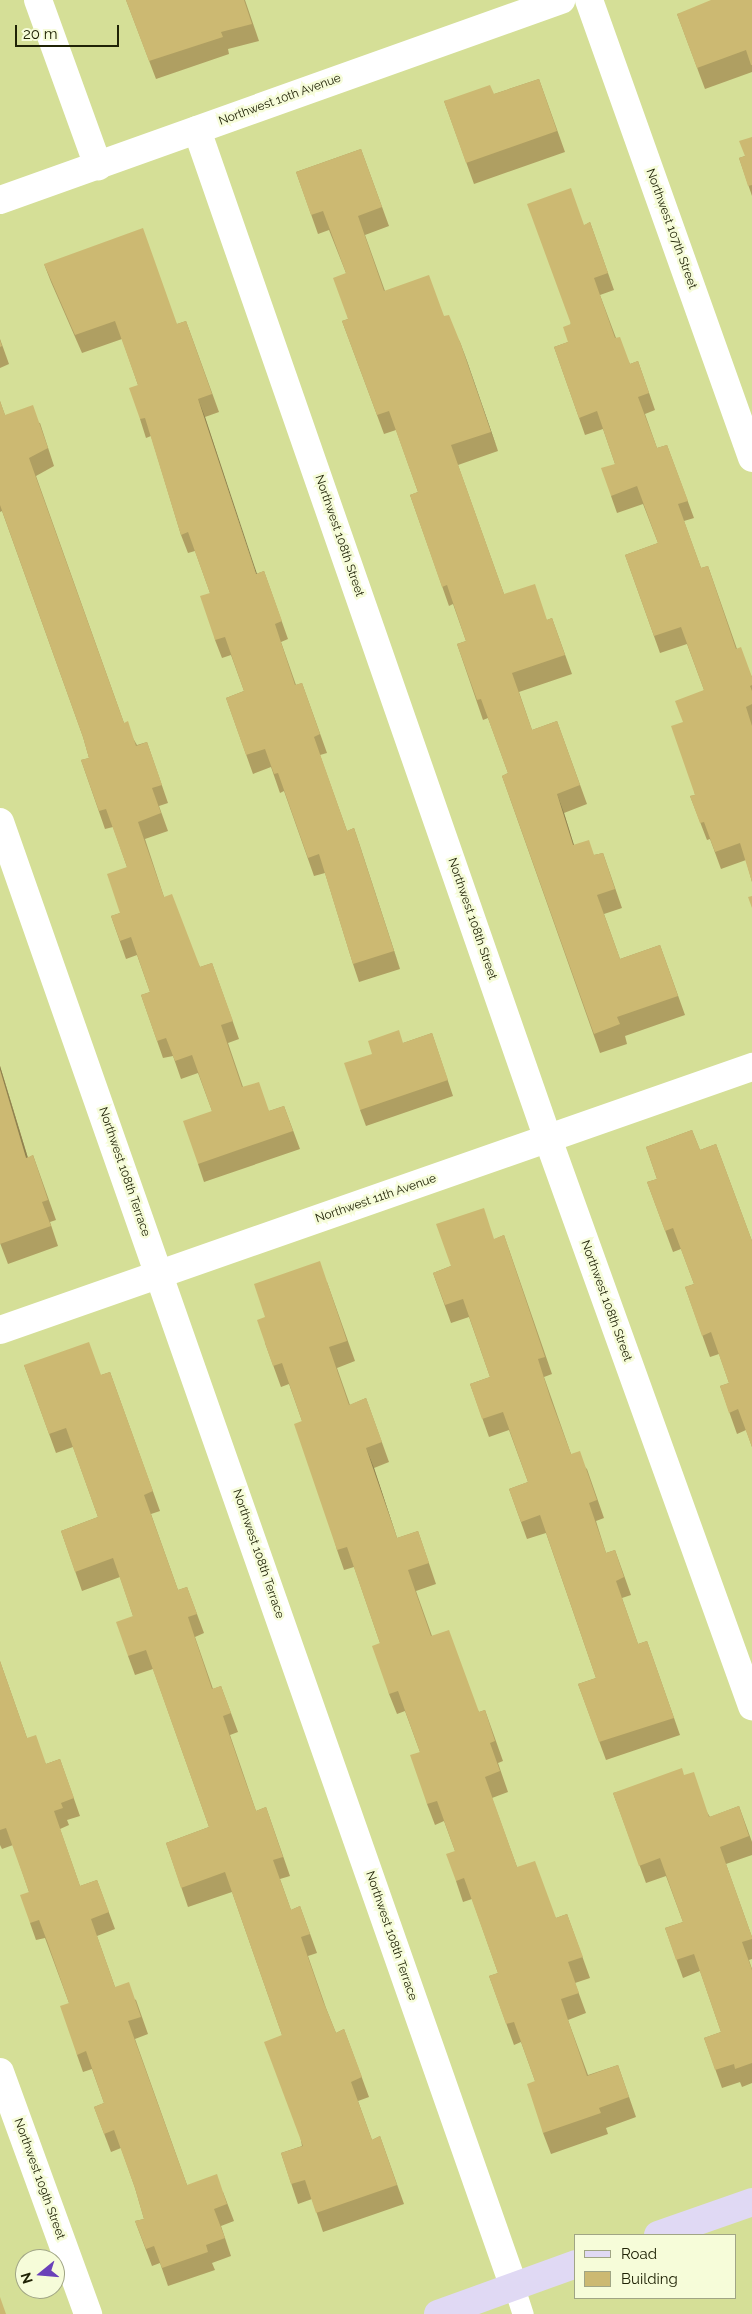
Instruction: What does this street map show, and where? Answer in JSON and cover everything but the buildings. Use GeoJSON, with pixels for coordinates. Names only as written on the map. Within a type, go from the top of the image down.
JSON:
{"type":"FeatureCollection","features":[{"type":"Feature","properties":{"kind":"street"},"geometry":{"type":"LineString","coordinates":[[38,0],[98,166]]}},
{"type":"Feature","properties":{"kind":"street","name":"Northwest 10th Avenue"},"geometry":{"type":"LineString","coordinates":[[0,200],[561,0]]}},
{"type":"Feature","properties":{"kind":"street","name":"Northwest 107th Street"},"geometry":{"type":"LineString","coordinates":[[589,0],[752,458]]}},
{"type":"Feature","properties":{"kind":"street","name":"Northwest 108th Street"},"geometry":{"type":"LineString","coordinates":[[197,130],[548,1139],[752,1706]]}},
{"type":"Feature","properties":{"kind":"street","name":"Northwest 108th Terrace"},"geometry":{"type":"LineString","coordinates":[[0,822],[514,2287]]}},
{"type":"Feature","properties":{"kind":"street","name":"Northwest 11th Avenue"},"geometry":{"type":"LineString","coordinates":[[0,1330],[752,1068]]}},
{"type":"Feature","properties":{"kind":"street","name":"Northwest 109th Street"},"geometry":{"type":"LineString","coordinates":[[0,2072],[88,2314]]}},
{"type":"Feature","properties":{"kind":"street"},"geometry":{"type":"LineString","coordinates":[[661,2234],[752,2202]]}},
{"type":"Feature","properties":{"kind":"street"},"geometry":{"type":"LineString","coordinates":[[438,2314],[574,2265]]}},
{"type":"Feature","properties":{"kind":"lane"},"geometry":{"type":"LineString","coordinates":[[514,2287],[523,2314]]}}]}
